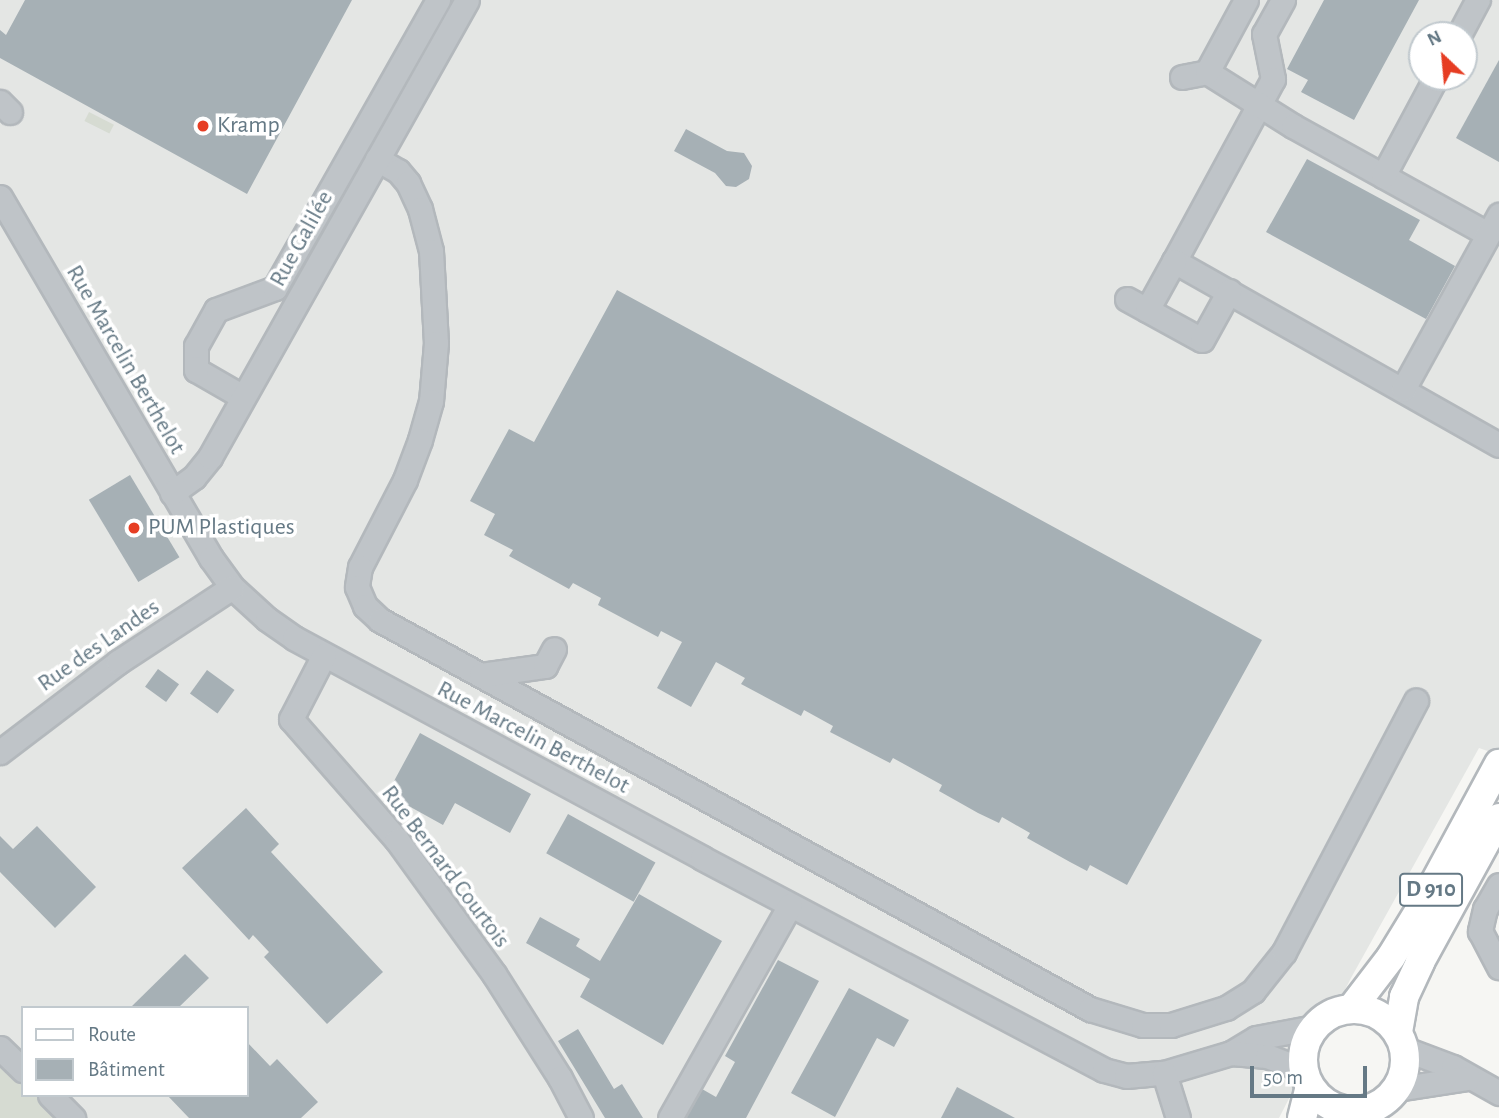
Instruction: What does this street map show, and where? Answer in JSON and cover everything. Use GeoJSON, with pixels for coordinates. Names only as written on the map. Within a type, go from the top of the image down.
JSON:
{"type":"FeatureCollection","features":[{"type":"Feature","properties":{"kind":"main road","name":"D 910"},"geometry":{"type":"LineString","coordinates":[[1352,1008],[1391,957],[1422,908],[1499,764]]}},
{"type":"Feature","properties":{"kind":"main road","name":"D 910"},"geometry":{"type":"LineString","coordinates":[[1401,1040],[1404,997],[1420,962],[1499,818]]}},
{"type":"Feature","properties":{"kind":"main road"},"geometry":{"type":"LineString","coordinates":[[1302,1118],[1307,1078],[1306,1040],[1314,1027],[1326,1017],[1352,1008],[1369,1010],[1386,1020],[1401,1040],[1403,1076],[1397,1089],[1388,1098],[1370,1109],[1353,1115],[1330,1105],[1307,1078]]}},
{"type":"Feature","properties":{"kind":"street"},"geometry":{"type":"LineString","coordinates":[[243,397],[196,370],[196,346],[216,310],[275,288],[438,0]]}},
{"type":"Feature","properties":{"kind":"street","name":"Rue Galilée"},"geometry":{"type":"LineString","coordinates":[[172,493],[202,468],[467,0]]}},
{"type":"Feature","properties":{"kind":"street"},"geometry":{"type":"LineString","coordinates":[[1207,72],[1246,0]]}},
{"type":"Feature","properties":{"kind":"street"},"geometry":{"type":"LineString","coordinates":[[1228,291],[1202,340],[1137,305],[1174,261],[1273,79],[1264,34],[1283,0]]}},
{"type":"Feature","properties":{"kind":"street"},"geometry":{"type":"LineString","coordinates":[[1467,21],[1479,0]]}},
{"type":"Feature","properties":{"kind":"street"},"geometry":{"type":"LineString","coordinates":[[1182,77],[1207,72],[1259,105],[1290,133],[1494,224],[1403,389]]}},
{"type":"Feature","properties":{"kind":"street"},"geometry":{"type":"LineString","coordinates":[[1383,176],[1429,91]]}},
{"type":"Feature","properties":{"kind":"street"},"geometry":{"type":"LineString","coordinates":[[377,159],[398,171],[416,195],[431,251],[436,343],[431,401],[420,440],[405,480],[360,567],[357,587],[365,606],[380,620],[1090,1009],[1143,1025],[1171,1025],[1226,1008],[1252,990],[1284,952],[1416,701]]}},
{"type":"Feature","properties":{"kind":"street","name":"Rue Marcelin Berthelot"},"geometry":{"type":"LineString","coordinates":[[0,197],[211,558],[232,587],[267,619],[324,655],[1104,1070],[1126,1076],[1164,1073],[1231,1053],[1256,1038],[1314,1027]]}},
{"type":"Feature","properties":{"kind":"street"},"geometry":{"type":"LineString","coordinates":[[1174,261],[1499,445]]}},
{"type":"Feature","properties":{"kind":"street","name":"Rue des Landes"},"geometry":{"type":"LineString","coordinates":[[0,752],[118,662],[232,587]]}},
{"type":"Feature","properties":{"kind":"street"},"geometry":{"type":"LineString","coordinates":[[481,675],[545,666],[554,649]]}},
{"type":"Feature","properties":{"kind":"street","name":"Rue Bernard Courtois"},"geometry":{"type":"LineString","coordinates":[[324,655],[291,719],[397,840],[494,974],[560,1078],[581,1118]]}},
{"type":"Feature","properties":{"kind":"street"},"geometry":{"type":"LineString","coordinates":[[1499,885],[1485,909],[1479,930],[1499,967]]}},
{"type":"Feature","properties":{"kind":"street"},"geometry":{"type":"LineString","coordinates":[[670,1118],[790,905]]}},
{"type":"Feature","properties":{"kind":"street"},"geometry":{"type":"LineString","coordinates":[[1401,1040],[1453,1067],[1468,1078],[1497,1088]]}},
{"type":"Feature","properties":{"kind":"street"},"geometry":{"type":"LineString","coordinates":[[0,1048],[21,1068]]}},
{"type":"Feature","properties":{"kind":"street","name":"Rue Marcelin Berthelot"},"geometry":{"type":"LineString","coordinates":[[1231,1053],[1267,1055],[1307,1078]]}},
{"type":"Feature","properties":{"kind":"street"},"geometry":{"type":"LineString","coordinates":[[1164,1073],[1178,1118]]}},
{"type":"Feature","properties":{"kind":"street"},"geometry":{"type":"LineString","coordinates":[[1397,1089],[1468,1078]]}},
{"type":"Feature","properties":{"kind":"street"},"geometry":{"type":"LineString","coordinates":[[52,1097],[74,1118]]}},
{"type":"Feature","properties":{"kind":"shaded area"},"geometry":{"type":"Polygon","coordinates":[[[0,0],[1499,0],[1499,755],[1479,748],[1351,978],[1279,1118],[0,1118],[0,0]]]}},
{"type":"Feature","properties":{"kind":"shaded area"},"geometry":{"type":"Polygon","coordinates":[[[89,112],[114,125],[109,134],[84,121],[89,112]]]}},
{"type":"Feature","properties":{"kind":"shaded area"},"geometry":{"type":"Polygon","coordinates":[[[0,1060],[21,1080],[21,1097],[39,1097],[61,1118],[0,1118],[0,1060]]]}},
{"type":"Feature","properties":{"kind":"building","name":"Kramp"},"geometry":{"type":"Polygon","coordinates":[[[25,0],[352,0],[247,194],[0,58],[0,30],[6,35],[25,0]]]}},
{"type":"Feature","properties":{"kind":"building"},"geometry":{"type":"Polygon","coordinates":[[[1324,0],[1419,0],[1354,120],[1301,92],[1308,80],[1287,69],[1324,0]]]}},
{"type":"Feature","properties":{"kind":"building"},"geometry":{"type":"Polygon","coordinates":[[[1499,60],[1499,162],[1456,138],[1499,60]]]}},
{"type":"Feature","properties":{"kind":"building"},"geometry":{"type":"Polygon","coordinates":[[[686,129],[727,151],[744,153],[752,166],[749,179],[736,187],[726,186],[715,173],[674,151],[686,129]]]}},
{"type":"Feature","properties":{"kind":"building"},"geometry":{"type":"Polygon","coordinates":[[[1307,159],[1420,220],[1409,240],[1455,266],[1426,319],[1266,232],[1307,159]]]}},
{"type":"Feature","properties":{"kind":"building"},"geometry":{"type":"Polygon","coordinates":[[[617,290],[1262,640],[1127,885],[1090,865],[1087,871],[1070,862],[1027,838],[1030,833],[1002,817],[999,823],[978,813],[939,791],[942,785],[893,758],[890,763],[830,732],[833,726],[804,710],[801,716],[741,684],[745,678],[716,662],[691,707],[657,688],[682,642],[661,631],[658,637],[598,605],[601,598],[573,583],[569,589],[509,556],[513,550],[484,535],[495,514],[470,501],[509,429],[534,442],[617,290]]]}},
{"type":"Feature","properties":{"kind":"building","name":"PUM Plastiques"},"geometry":{"type":"Polygon","coordinates":[[[130,475],[179,557],[138,582],[89,500],[130,475]]]}},
{"type":"Feature","properties":{"kind":"building"},"geometry":{"type":"Polygon","coordinates":[[[158,669],[179,684],[166,702],[145,687],[158,669]]]}},
{"type":"Feature","properties":{"kind":"building"},"geometry":{"type":"Polygon","coordinates":[[[207,670],[235,690],[217,713],[190,693],[207,670]]]}},
{"type":"Feature","properties":{"kind":"building"},"geometry":{"type":"Polygon","coordinates":[[[420,733],[531,794],[510,833],[455,803],[443,825],[387,794],[420,733]]]}},
{"type":"Feature","properties":{"kind":"building"},"geometry":{"type":"Polygon","coordinates":[[[246,808],[279,844],[271,852],[383,972],[327,1024],[264,957],[269,952],[253,935],[249,940],[182,868],[246,808]]]}},
{"type":"Feature","properties":{"kind":"building"},"geometry":{"type":"Polygon","coordinates":[[[568,814],[655,862],[634,902],[546,853],[568,814]]]}},
{"type":"Feature","properties":{"kind":"building"},"geometry":{"type":"Polygon","coordinates":[[[37,826],[96,887],[55,928],[0,872],[0,836],[13,849],[37,826]]]}},
{"type":"Feature","properties":{"kind":"building"},"geometry":{"type":"Polygon","coordinates":[[[639,894],[722,941],[663,1045],[580,997],[590,979],[526,943],[540,917],[580,939],[576,946],[600,961],[639,894]]]}},
{"type":"Feature","properties":{"kind":"building"},"geometry":{"type":"Polygon","coordinates":[[[185,954],[209,978],[180,1006],[132,1006],[185,954]]]}},
{"type":"Feature","properties":{"kind":"building"},"geometry":{"type":"Polygon","coordinates":[[[778,960],[819,981],[746,1118],[686,1118],[702,1089],[716,1097],[735,1062],[725,1056],[778,960]]]}},
{"type":"Feature","properties":{"kind":"building"},"geometry":{"type":"Polygon","coordinates":[[[849,988],[909,1020],[894,1047],[877,1038],[835,1117],[791,1093],[849,988]]]}},
{"type":"Feature","properties":{"kind":"building"},"geometry":{"type":"Polygon","coordinates":[[[578,1029],[614,1089],[622,1084],[643,1118],[605,1118],[558,1041],[578,1029]]]}},
{"type":"Feature","properties":{"kind":"building"},"geometry":{"type":"Polygon","coordinates":[[[248,1043],[270,1066],[277,1059],[318,1102],[301,1118],[189,1118],[169,1097],[248,1097],[248,1043]]]}},
{"type":"Feature","properties":{"kind":"building"},"geometry":{"type":"Polygon","coordinates":[[[957,1087],[1015,1118],[941,1118],[957,1087]]]}},
{"type":"Feature","properties":{"kind":"place","name":"Kramp"},"geometry":{"type":"Point","coordinates":[203,126]}},
{"type":"Feature","properties":{"kind":"place","name":"PUM Plastiques"},"geometry":{"type":"Point","coordinates":[134,528]}}]}
